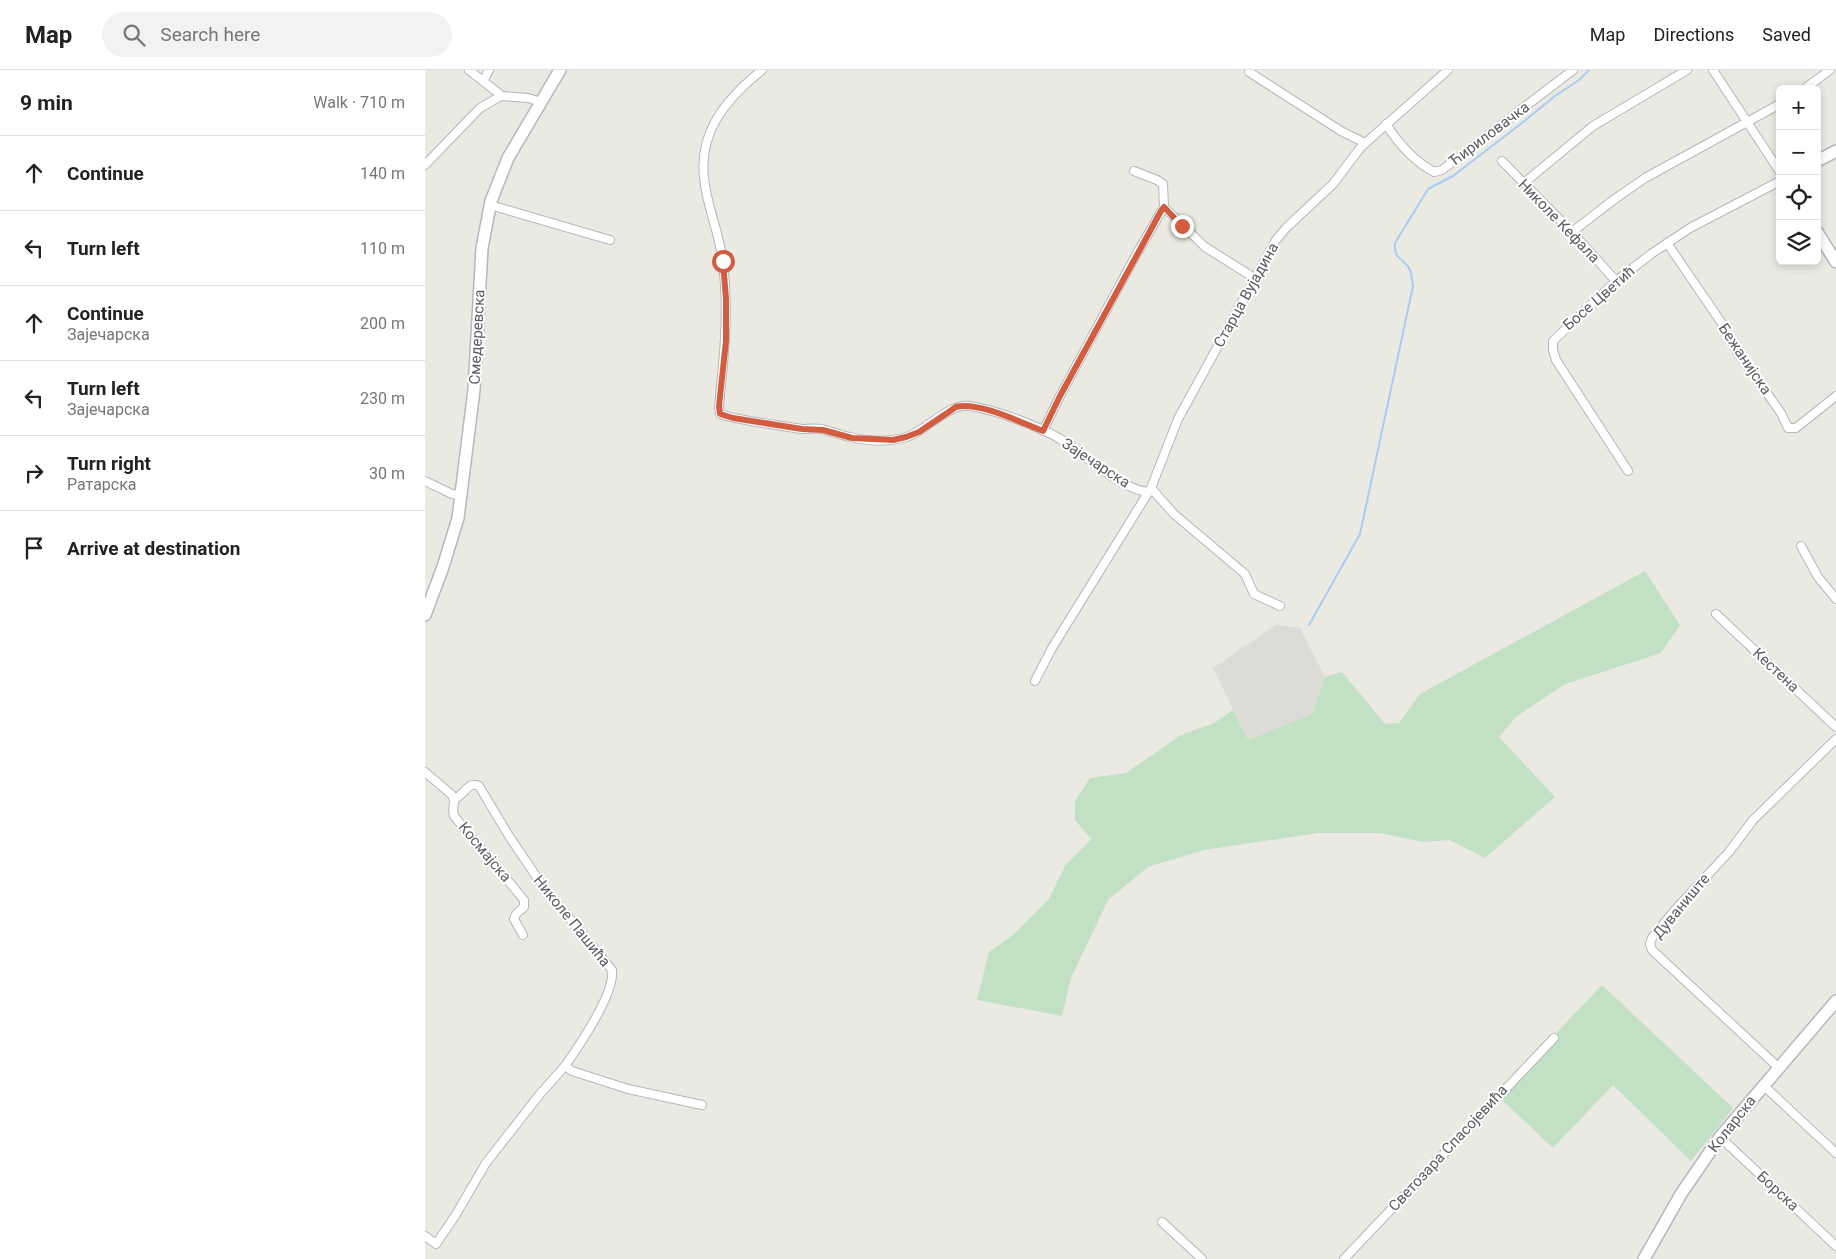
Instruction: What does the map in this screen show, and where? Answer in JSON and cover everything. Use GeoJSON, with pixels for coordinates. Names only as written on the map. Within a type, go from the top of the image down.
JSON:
{"type":"FeatureCollection","features":[{"type":"Feature","properties":{"kind":"main road","name":"Смедеревска"},"geometry":{"type":"LineString","coordinates":[[425,615],[447,555],[456,524],[461,495],[473,394],[482,254],[490,205],[508,158],[560,70]]}},
{"type":"Feature","properties":{"kind":"main road"},"geometry":{"type":"LineString","coordinates":[[1821,160],[1836,152]]}},
{"type":"Feature","properties":{"kind":"main road"},"geometry":{"type":"LineString","coordinates":[[1821,238],[1836,262]]}},
{"type":"Feature","properties":{"kind":"main road","name":"Коларска"},"geometry":{"type":"LineString","coordinates":[[1644,1259],[1681,1194],[1719,1137],[1778,1067],[1834,1008]]}},
{"type":"Feature","properties":{"kind":"street"},"geometry":{"type":"LineString","coordinates":[[469,70],[501,96]]}},
{"type":"Feature","properties":{"kind":"street"},"geometry":{"type":"LineString","coordinates":[[483,81],[489,70]]}},
{"type":"Feature","properties":{"kind":"street","name":"Зајечарска"},"geometry":{"type":"LineString","coordinates":[[762,70],[715,119],[705,147],[703,172],[723,261],[726,299],[726,341],[719,406],[720,414],[733,418],[802,429],[823,430],[852,438],[879,440],[906,437],[919,432],[956,407],[963,405],[999,414],[1043,431],[1061,440],[1115,478],[1141,491],[1150,490]]}},
{"type":"Feature","properties":{"kind":"street","name":"Старца Вујадина"},"geometry":{"type":"LineString","coordinates":[[1035,681],[1052,648],[1150,490],[1178,419],[1270,250],[1282,232],[1333,184],[1365,143],[1448,70]]}},
{"type":"Feature","properties":{"kind":"street","name":"Ћириловачка"},"geometry":{"type":"LineString","coordinates":[[1386,124],[1398,142],[1414,158],[1434,172],[1442,170],[1573,70]]}},
{"type":"Feature","properties":{"kind":"street"},"geometry":{"type":"LineString","coordinates":[[1524,183],[1593,126],[1687,70]]}},
{"type":"Feature","properties":{"kind":"street"},"geometry":{"type":"LineString","coordinates":[[1713,70],[1776,166]]}},
{"type":"Feature","properties":{"kind":"street"},"geometry":{"type":"LineString","coordinates":[[1810,85],[1831,70]]}},
{"type":"Feature","properties":{"kind":"street"},"geometry":{"type":"LineString","coordinates":[[1249,72],[1341,131],[1365,143]]}},
{"type":"Feature","properties":{"kind":"street"},"geometry":{"type":"LineString","coordinates":[[425,165],[480,108],[501,96],[528,98],[541,102]]}},
{"type":"Feature","properties":{"kind":"street"},"geometry":{"type":"LineString","coordinates":[[1572,232],[1645,178],[1776,106]]}},
{"type":"Feature","properties":{"kind":"street","name":"Николе Кефала"},"geometry":{"type":"LineString","coordinates":[[1502,162],[1572,232],[1616,281]]}},
{"type":"Feature","properties":{"kind":"street"},"geometry":{"type":"LineString","coordinates":[[1043,431],[1060,396],[1164,207],[1163,184],[1134,171]]}},
{"type":"Feature","properties":{"kind":"street","name":"Босе Цветић"},"geometry":{"type":"LineString","coordinates":[[1628,471],[1556,360],[1552,347],[1554,338],[1616,281],[1667,243],[1690,228],[1776,183]]}},
{"type":"Feature","properties":{"kind":"street"},"geometry":{"type":"LineString","coordinates":[[490,205],[609,240]]}},
{"type":"Feature","properties":{"kind":"street"},"geometry":{"type":"LineString","coordinates":[[1164,207],[1205,247],[1255,279]]}},
{"type":"Feature","properties":{"kind":"street","name":"Бежанијска"},"geometry":{"type":"LineString","coordinates":[[1667,243],[1729,335],[1735,350],[1781,413],[1788,428],[1796,428],[1836,396]]}},
{"type":"Feature","properties":{"kind":"street"},"geometry":{"type":"LineString","coordinates":[[425,481],[451,494],[461,495]]}},
{"type":"Feature","properties":{"kind":"street"},"geometry":{"type":"LineString","coordinates":[[1150,490],[1245,574],[1254,594],[1279,606]]}},
{"type":"Feature","properties":{"kind":"street"},"geometry":{"type":"LineString","coordinates":[[1801,546],[1818,578],[1836,599]]}},
{"type":"Feature","properties":{"kind":"street","name":"Кестена"},"geometry":{"type":"LineString","coordinates":[[1716,614],[1836,727]]}},
{"type":"Feature","properties":{"kind":"street","name":"Дуваниште"},"geometry":{"type":"LineString","coordinates":[[1778,1067],[1652,950],[1650,944],[1652,938],[1693,888],[1729,852],[1753,820],[1836,739]]}},
{"type":"Feature","properties":{"kind":"street"},"geometry":{"type":"LineString","coordinates":[[425,772],[452,795],[454,799]]}},
{"type":"Feature","properties":{"kind":"street","name":"Николе Пашића"},"geometry":{"type":"LineString","coordinates":[[454,799],[460,797],[471,785],[479,786],[542,885],[612,970],[611,984],[601,1005],[581,1043],[565,1066]]}},
{"type":"Feature","properties":{"kind":"street","name":"Космајска"},"geometry":{"type":"LineString","coordinates":[[454,799],[453,810],[455,816],[524,900],[524,907],[516,914],[514,919],[523,935]]}},
{"type":"Feature","properties":{"kind":"street","name":"Светозара Спасојевића"},"geometry":{"type":"LineString","coordinates":[[1344,1259],[1554,1038]]}},
{"type":"Feature","properties":{"kind":"street"},"geometry":{"type":"LineString","coordinates":[[425,1236],[435,1244],[455,1216],[486,1163],[540,1094],[565,1066],[572,1071],[628,1089],[702,1105]]}},
{"type":"Feature","properties":{"kind":"street"},"geometry":{"type":"LineString","coordinates":[[1763,1085],[1836,1153]]}},
{"type":"Feature","properties":{"kind":"street","name":"Борска"},"geometry":{"type":"LineString","coordinates":[[1719,1137],[1836,1246]]}},
{"type":"Feature","properties":{"kind":"street"},"geometry":{"type":"LineString","coordinates":[[1161,1222],[1202,1259]]}},
{"type":"Feature","properties":{"kind":"shaded area"},"geometry":{"type":"Polygon","coordinates":[[[1276,625],[1300,628],[1325,677],[1312,714],[1248,740],[1213,668],[1276,625]]]}},
{"type":"Feature","properties":{"kind":"green space"},"geometry":{"type":"Polygon","coordinates":[[[1645,571],[1680,625],[1661,653],[1565,684],[1516,717],[1499,737],[1555,797],[1485,858],[1449,840],[1423,842],[1380,833],[1318,833],[1204,850],[1148,867],[1108,900],[1071,978],[1062,1016],[977,1000],[989,952],[1012,936],[1049,899],[1065,866],[1091,839],[1075,820],[1075,801],[1090,778],[1126,773],[1181,735],[1214,723],[1233,710],[1248,740],[1312,714],[1325,677],[1342,672],[1385,724],[1399,723],[1420,694],[1645,571]]]}},
{"type":"Feature","properties":{"kind":"green space"},"geometry":{"type":"Polygon","coordinates":[[[1602,985],[1733,1108],[1691,1161],[1613,1085],[1553,1148],[1497,1095],[1602,985]]]}},
{"type":"Feature","properties":{"kind":"waterway"},"geometry":{"type":"LineString","coordinates":[[1309,625],[1360,534],[1413,286],[1410,270],[1396,253],[1395,243],[1428,189],[1453,176],[1555,96],[1579,80],[1589,70]]}},
{"type":"Feature","properties":{"kind":"route"},"geometry":{"type":"LineString","coordinates":[[723,261],[726,299],[726,341],[719,406],[720,414],[733,418],[802,429],[823,430],[852,438],[893,440],[919,432],[941,416],[963,405],[999,414],[1043,431],[1136,255],[1164,207],[1182,226]]}}]}
